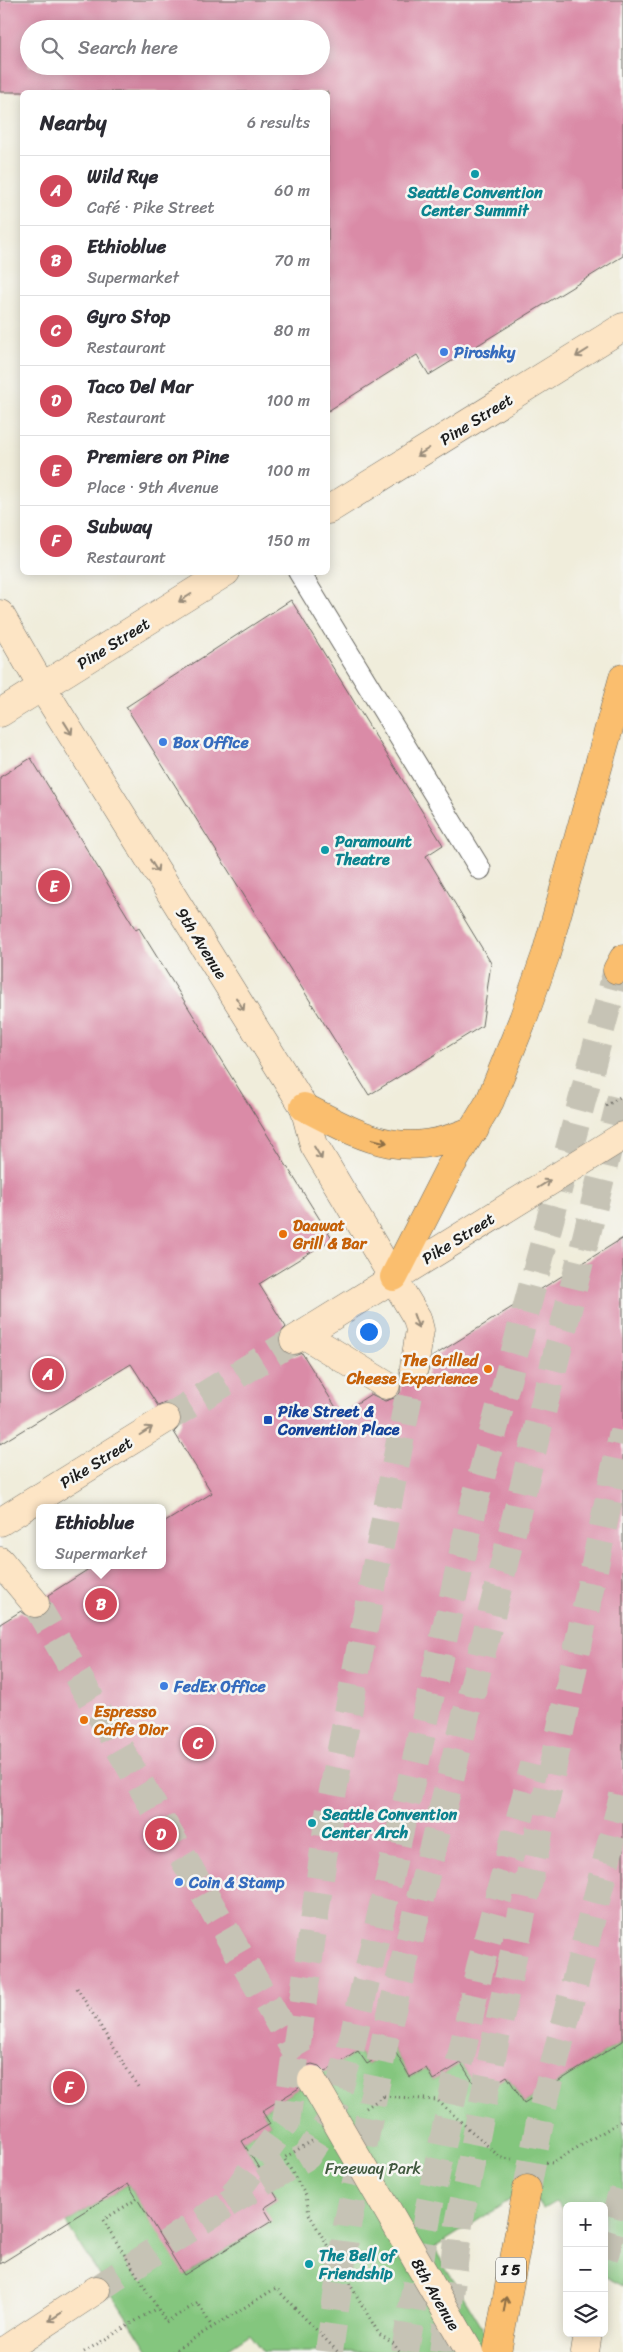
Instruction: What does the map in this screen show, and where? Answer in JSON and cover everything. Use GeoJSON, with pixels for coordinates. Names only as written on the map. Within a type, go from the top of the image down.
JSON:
{"type":"FeatureCollection","features":[{"type":"Feature","properties":{"kind":"highway"},"geometry":{"type":"LineString","coordinates":[[394,1277],[448,1171],[475,1129],[490,1101],[523,1019],[546,954],[623,678]]}},
{"type":"Feature","properties":{"kind":"highway"},"geometry":{"type":"LineString","coordinates":[[304,1106],[352,1132],[384,1142],[417,1146],[448,1141],[475,1129]]}},
{"type":"Feature","properties":{"kind":"highway","name":"I 5"},"geometry":{"type":"LineString","coordinates":[[497,2352],[527,2189]]}},
{"type":"Feature","properties":{"kind":"street","name":"Pine Street"},"geometry":{"type":"LineString","coordinates":[[330,509],[623,327]]}},
{"type":"Feature","properties":{"kind":"street","name":"Pine Street"},"geometry":{"type":"LineString","coordinates":[[0,713],[221,575]]}},
{"type":"Feature","properties":{"kind":"street","name":"9th Avenue"},"geometry":{"type":"LineString","coordinates":[[0,614],[42,687],[304,1106],[314,1145],[394,1277],[418,1324],[420,1330],[414,1368]]}},
{"type":"Feature","properties":{"kind":"street","name":"Pike Street"},"geometry":{"type":"LineString","coordinates":[[386,1385],[298,1337],[623,1136]]}},
{"type":"Feature","properties":{"kind":"street","name":"Pike Street"},"geometry":{"type":"LineString","coordinates":[[0,1522],[166,1419]]}},
{"type":"Feature","properties":{"kind":"street"},"geometry":{"type":"LineString","coordinates":[[0,1561],[35,1603]]}},
{"type":"Feature","properties":{"kind":"street","name":"8th Avenue"},"geometry":{"type":"LineString","coordinates":[[312,2080],[470,2352]]}},
{"type":"Feature","properties":{"kind":"street"},"geometry":{"type":"LineString","coordinates":[[2,2352],[96,2290]]}},
{"type":"Feature","properties":{"kind":"street"},"geometry":{"type":"LineString","coordinates":[[584,2352],[587,2337]]}},
{"type":"Feature","properties":{"kind":"lane"},"geometry":{"type":"LineString","coordinates":[[301,575],[480,869]]}},
{"type":"Feature","properties":{"kind":"path"},"geometry":{"type":"LineString","coordinates":[[77,1988],[138,2087]]}},
{"type":"Feature","properties":{"kind":"path"},"geometry":{"type":"LineString","coordinates":[[384,2096],[437,2100],[501,2158],[518,2160]]}},
{"type":"Feature","properties":{"kind":"path"},"geometry":{"type":"LineString","coordinates":[[543,2162],[552,2163],[623,2120]]}},
{"type":"Feature","properties":{"kind":"path"},"geometry":{"type":"LineString","coordinates":[[284,2158],[306,2196],[309,2214],[379,2334],[394,2344],[399,2352]]}},
{"type":"Feature","properties":{"kind":"path"},"geometry":{"type":"LineString","coordinates":[[137,2199],[104,2220],[166,2322],[198,2303],[212,2327]]}},
{"type":"Feature","properties":{"kind":"path"},"geometry":{"type":"LineString","coordinates":[[172,2352],[276,2288],[338,2352]]}},
{"type":"Feature","properties":{"kind":"path"},"geometry":{"type":"LineString","coordinates":[[84,2352],[156,2308]]}},
{"type":"Feature","properties":{"kind":"green space","name":"Freeway Park"},"geometry":{"type":"Polygon","coordinates":[[[623,2041],[623,2286],[608,2278],[608,2202],[563,2202],[563,2210],[557,2201],[543,2209],[529,2188],[434,2248],[497,2352],[263,2352],[249,2334],[222,2352],[149,2352],[66,2223],[128,2184],[185,2275],[271,2221],[264,2208],[278,2199],[242,2141],[270,2124],[262,2111],[358,2051],[367,2064],[393,2048],[410,2077],[426,2068],[433,2080],[461,2063],[480,2093],[507,2076],[524,2103],[623,2041]]]}},
{"type":"Feature","properties":{"kind":"building","name":"Seattle Convention Center Summit"},"geometry":{"type":"Polygon","coordinates":[[[0,0],[623,0],[623,256],[429,375],[417,355],[330,410],[330,90],[20,90],[20,92],[0,92],[0,0]]]}},
{"type":"Feature","properties":{"kind":"building","name":"Paramount Theatre"},"geometry":{"type":"Polygon","coordinates":[[[291,600],[443,845],[426,856],[491,963],[482,1026],[369,1095],[126,707],[291,600]]]}},
{"type":"Feature","properties":{"kind":"building","name":"Seattle Convention Center Arch"},"geometry":{"type":"Polygon","coordinates":[[[31,758],[136,930],[139,928],[332,1239],[259,1284],[286,1327],[281,1332],[278,1340],[281,1349],[294,1356],[302,1353],[340,1414],[371,1394],[385,1401],[394,1398],[400,1393],[401,1376],[411,1383],[420,1382],[426,1377],[432,1357],[623,1238],[623,2041],[524,2103],[507,2076],[480,2093],[461,2063],[433,2080],[426,2068],[410,2077],[393,2048],[367,2064],[358,2051],[325,2072],[319,2066],[312,2064],[305,2066],[298,2073],[296,2081],[299,2088],[262,2111],[270,2124],[242,2141],[278,2199],[264,2208],[272,2221],[184,2275],[128,2184],[0,2264],[0,1624],[21,1611],[30,1618],[38,1618],[45,1615],[50,1608],[48,1595],[89,1569],[166,1569],[166,1522],[212,1493],[174,1432],[180,1426],[182,1418],[179,1411],[173,1405],[165,1403],[158,1406],[131,1364],[0,1444],[0,777],[31,758]]]}},
{"type":"Feature","properties":{"kind":"tunnel"},"geometry":{"type":"LineString","coordinates":[[227,2204],[307,2156],[330,2120],[350,2051],[474,1504],[617,970]]}},
{"type":"Feature","properties":{"kind":"tunnel"},"geometry":{"type":"LineString","coordinates":[[329,2352],[347,2226],[387,2030],[623,1090]]}},
{"type":"Feature","properties":{"kind":"tunnel"},"geometry":{"type":"LineString","coordinates":[[166,1419],[294,1340]]}},
{"type":"Feature","properties":{"kind":"tunnel"},"geometry":{"type":"LineString","coordinates":[[96,2290],[227,2204],[286,2123],[330,1807],[414,1368]]}},
{"type":"Feature","properties":{"kind":"tunnel"},"geometry":{"type":"LineString","coordinates":[[443,2352],[459,2224],[493,2052],[623,1431]]}},
{"type":"Feature","properties":{"kind":"tunnel"},"geometry":{"type":"LineString","coordinates":[[35,1603],[299,2057]]}},
{"type":"Feature","properties":{"kind":"tunnel"},"geometry":{"type":"LineString","coordinates":[[405,2352],[428,2212],[480,1967],[534,1765]]}},
{"type":"Feature","properties":{"kind":"tunnel"},"geometry":{"type":"LineString","coordinates":[[527,2189],[542,2111],[623,1796]]}},
{"type":"Feature","properties":{"kind":"tunnel"},"geometry":{"type":"LineString","coordinates":[[607,2247],[623,2188]]}},
{"type":"Feature","properties":{"kind":"place","name":"Seattle Convention Center Summit"},"geometry":{"type":"Point","coordinates":[475,174]}},
{"type":"Feature","properties":{"kind":"place","name":"Piroshky"},"geometry":{"type":"Point","coordinates":[444,352]}},
{"type":"Feature","properties":{"kind":"place","name":"Box Office"},"geometry":{"type":"Point","coordinates":[163,742]}},
{"type":"Feature","properties":{"kind":"place","name":"Paramount Theatre"},"geometry":{"type":"Point","coordinates":[325,850]}},
{"type":"Feature","properties":{"kind":"place","name":"Premiere on Pine"},"geometry":{"type":"Point","coordinates":[54,886]}},
{"type":"Feature","properties":{"kind":"place","name":"Daawat Grill & Bar"},"geometry":{"type":"Point","coordinates":[283,1234]}},
{"type":"Feature","properties":{"kind":"place","name":"The Grilled Cheese Experience"},"geometry":{"type":"Point","coordinates":[488,1369]}},
{"type":"Feature","properties":{"kind":"place","name":"Wild Rye"},"geometry":{"type":"Point","coordinates":[48,1374]}},
{"type":"Feature","properties":{"kind":"place","name":"Pike Street & Convention Place"},"geometry":{"type":"Point","coordinates":[268,1420]}},
{"type":"Feature","properties":{"kind":"place","name":"Ethioblue"},"geometry":{"type":"Point","coordinates":[101,1604]}},
{"type":"Feature","properties":{"kind":"place","name":"FedEx Office"},"geometry":{"type":"Point","coordinates":[164,1686]}},
{"type":"Feature","properties":{"kind":"place","name":"Espresso Caffe Dior"},"geometry":{"type":"Point","coordinates":[84,1720]}},
{"type":"Feature","properties":{"kind":"place","name":"Gyro Stop"},"geometry":{"type":"Point","coordinates":[198,1743]}},
{"type":"Feature","properties":{"kind":"place","name":"Seattle Convention Center Arch"},"geometry":{"type":"Point","coordinates":[312,1823]}},
{"type":"Feature","properties":{"kind":"place","name":"Taco Del Mar"},"geometry":{"type":"Point","coordinates":[161,1834]}},
{"type":"Feature","properties":{"kind":"place","name":"Coin & Stamp"},"geometry":{"type":"Point","coordinates":[179,1882]}},
{"type":"Feature","properties":{"kind":"place","name":"Subway"},"geometry":{"type":"Point","coordinates":[69,2087]}},
{"type":"Feature","properties":{"kind":"place","name":"The Bell of Friendship"},"geometry":{"type":"Point","coordinates":[309,2264]}}]}
